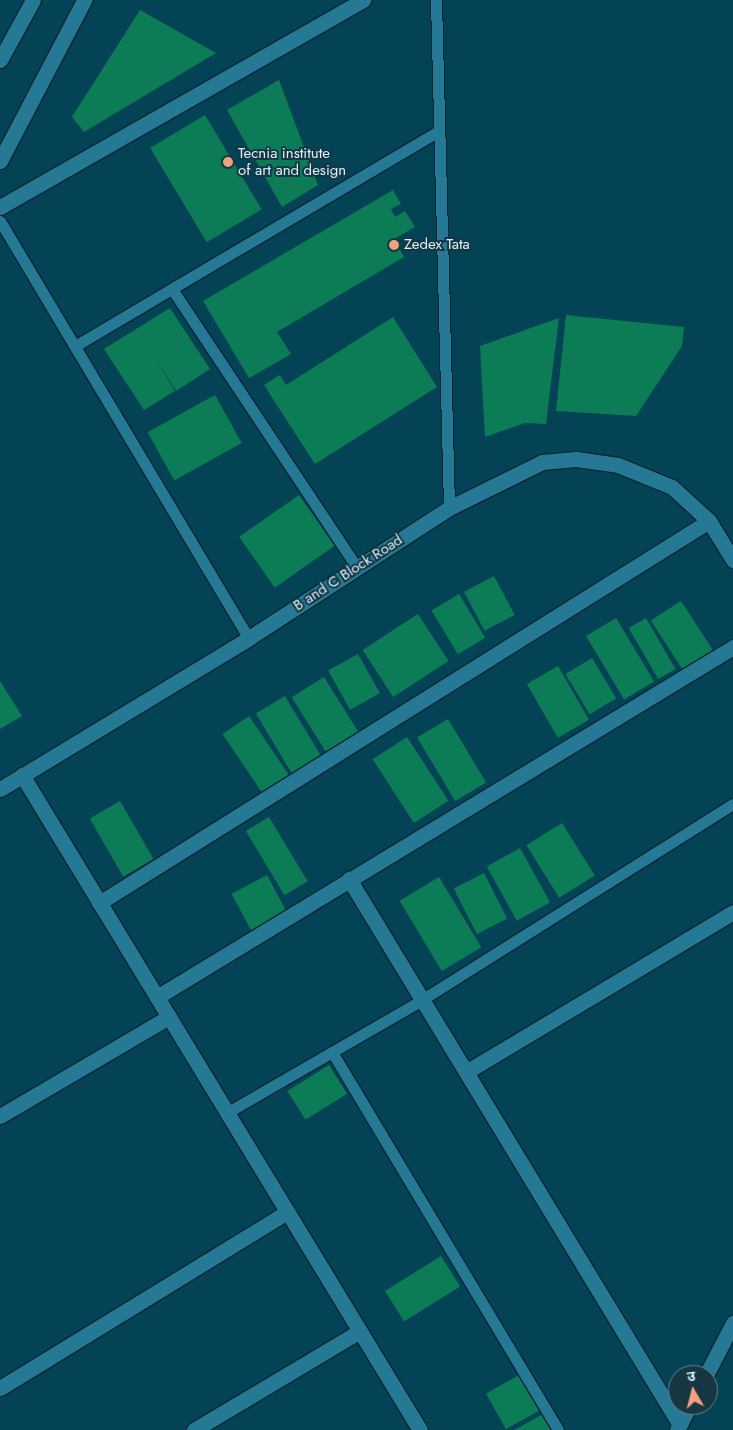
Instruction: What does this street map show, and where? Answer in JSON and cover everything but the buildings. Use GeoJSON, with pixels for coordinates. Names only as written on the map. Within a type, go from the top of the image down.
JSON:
{"type":"FeatureCollection","features":[{"type":"Feature","properties":{"kind":"street"},"geometry":{"type":"LineString","coordinates":[[0,60],[33,0]]}},
{"type":"Feature","properties":{"kind":"street"},"geometry":{"type":"LineString","coordinates":[[0,161],[84,0]]}},
{"type":"Feature","properties":{"kind":"street"},"geometry":{"type":"LineString","coordinates":[[0,207],[363,0]]}},
{"type":"Feature","properties":{"kind":"street","name":"B and C Block Road"},"geometry":{"type":"LineString","coordinates":[[0,789],[249,638],[449,508],[542,462],[576,459],[641,472],[672,487],[710,521],[733,560]]}},
{"type":"Feature","properties":{"kind":"street"},"geometry":{"type":"LineString","coordinates":[[99,903],[710,521]]}},
{"type":"Feature","properties":{"kind":"street"},"geometry":{"type":"LineString","coordinates":[[157,997],[733,647]]}},
{"type":"Feature","properties":{"kind":"street"},"geometry":{"type":"LineString","coordinates":[[22,775],[360,1331],[415,1428]]}},
{"type":"Feature","properties":{"kind":"street"},"geometry":{"type":"LineString","coordinates":[[349,879],[420,1001],[466,1072],[678,1427]]}},
{"type":"Feature","properties":{"kind":"street"},"geometry":{"type":"LineString","coordinates":[[466,1072],[733,912]]}},
{"type":"Feature","properties":{"kind":"street"},"geometry":{"type":"LineString","coordinates":[[0,1116],[169,1017]]}},
{"type":"Feature","properties":{"kind":"street"},"geometry":{"type":"LineString","coordinates":[[0,1388],[288,1212]]}},
{"type":"Feature","properties":{"kind":"street"},"geometry":{"type":"LineString","coordinates":[[711,1365],[733,1323]]}},
{"type":"Feature","properties":{"kind":"street"},"geometry":{"type":"LineString","coordinates":[[194,1430],[360,1331]]}},
{"type":"Feature","properties":{"kind":"street"},"geometry":{"type":"LineString","coordinates":[[678,1427],[685,1415]]}},
{"type":"Feature","properties":{"kind":"lane"},"geometry":{"type":"LineString","coordinates":[[436,0],[449,508]]}},
{"type":"Feature","properties":{"kind":"lane"},"geometry":{"type":"LineString","coordinates":[[75,346],[439,131]]}},
{"type":"Feature","properties":{"kind":"lane"},"geometry":{"type":"LineString","coordinates":[[0,221],[249,638]]}},
{"type":"Feature","properties":{"kind":"lane"},"geometry":{"type":"LineString","coordinates":[[172,289],[357,567]]}},
{"type":"Feature","properties":{"kind":"lane"},"geometry":{"type":"LineString","coordinates":[[228,1112],[420,1001],[733,804]]}},
{"type":"Feature","properties":{"kind":"lane"},"geometry":{"type":"LineString","coordinates":[[332,1052],[558,1430]]}},
{"type":"Feature","properties":{"kind":"place","name":"Tecnia institute of art and design"},"geometry":{"type":"Point","coordinates":[228,162]}},
{"type":"Feature","properties":{"kind":"place","name":"Zedex Tata"},"geometry":{"type":"Point","coordinates":[394,245]}}]}
